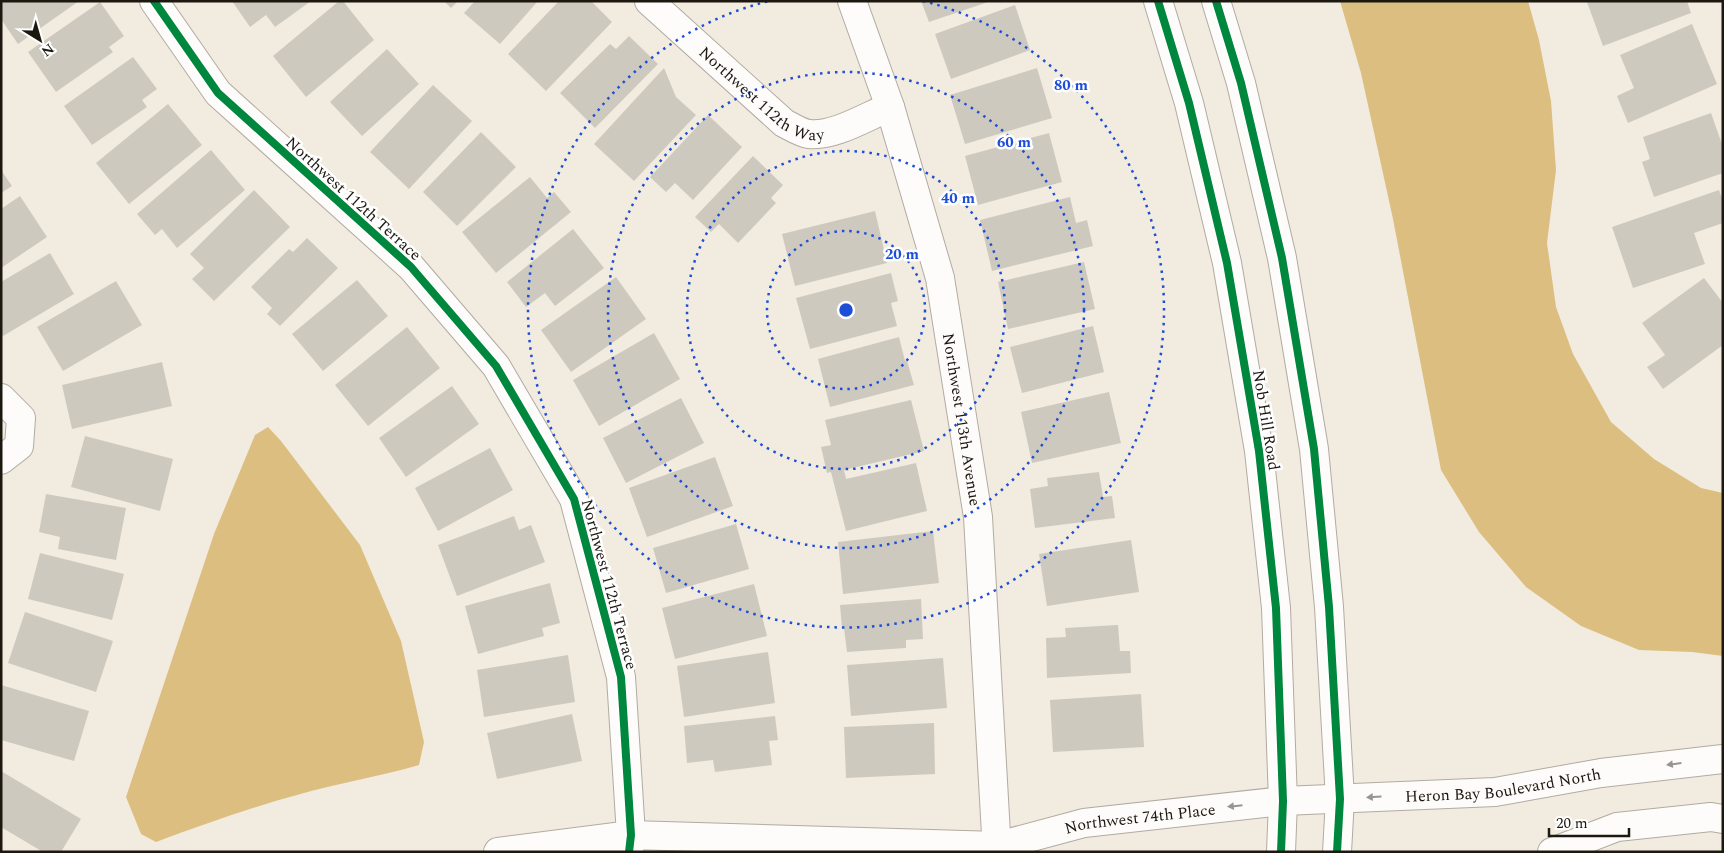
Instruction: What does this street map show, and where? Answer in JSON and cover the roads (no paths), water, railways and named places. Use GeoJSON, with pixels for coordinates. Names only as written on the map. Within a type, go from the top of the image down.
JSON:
{"type":"FeatureCollection","features":[{"type":"Feature","properties":{"kind":"street","name":"Northwest 112th Terrace"},"geometry":{"type":"LineString","coordinates":[[154,1],[218,93],[411,267],[496,366],[574,499],[621,677],[630,844]]}},
{"type":"Feature","properties":{"kind":"street","name":"Northwest 112th Way"},"geometry":{"type":"LineString","coordinates":[[649,1],[784,123],[797,130],[808,134],[831,132],[890,107]]}},
{"type":"Feature","properties":{"kind":"street","name":"Northwest 113th Avenue"},"geometry":{"type":"LineString","coordinates":[[852,1],[890,107],[940,278],[978,517],[998,849]]}},
{"type":"Feature","properties":{"kind":"street","name":"Nob Hill Road"},"geometry":{"type":"LineString","coordinates":[[1158,1],[1189,103],[1227,263],[1259,451],[1276,608],[1283,801],[1280,852]]}},
{"type":"Feature","properties":{"kind":"street"},"geometry":{"type":"LineString","coordinates":[[1216,1],[1241,83],[1282,258],[1314,449],[1329,607],[1340,799],[1337,852]]}},
{"type":"Feature","properties":{"kind":"street"},"geometry":{"type":"LineString","coordinates":[[1,398],[21,418],[19,446],[1,460]]}},
{"type":"Feature","properties":{"kind":"street","name":"Heron Bay Boulevard North"},"geometry":{"type":"LineString","coordinates":[[1283,801],[1495,792],[1601,774],[1723,759]]}},
{"type":"Feature","properties":{"kind":"street","name":"Northwest 74th Place"},"geometry":{"type":"LineString","coordinates":[[998,849],[1084,823],[1283,801]]}},
{"type":"Feature","properties":{"kind":"street"},"geometry":{"type":"LineString","coordinates":[[1552,852],[1617,827],[1723,818]]}},
{"type":"Feature","properties":{"kind":"street","name":"Northwest 74th Place"},"geometry":{"type":"LineString","coordinates":[[498,852],[630,844],[998,849],[1038,852]]}}]}
